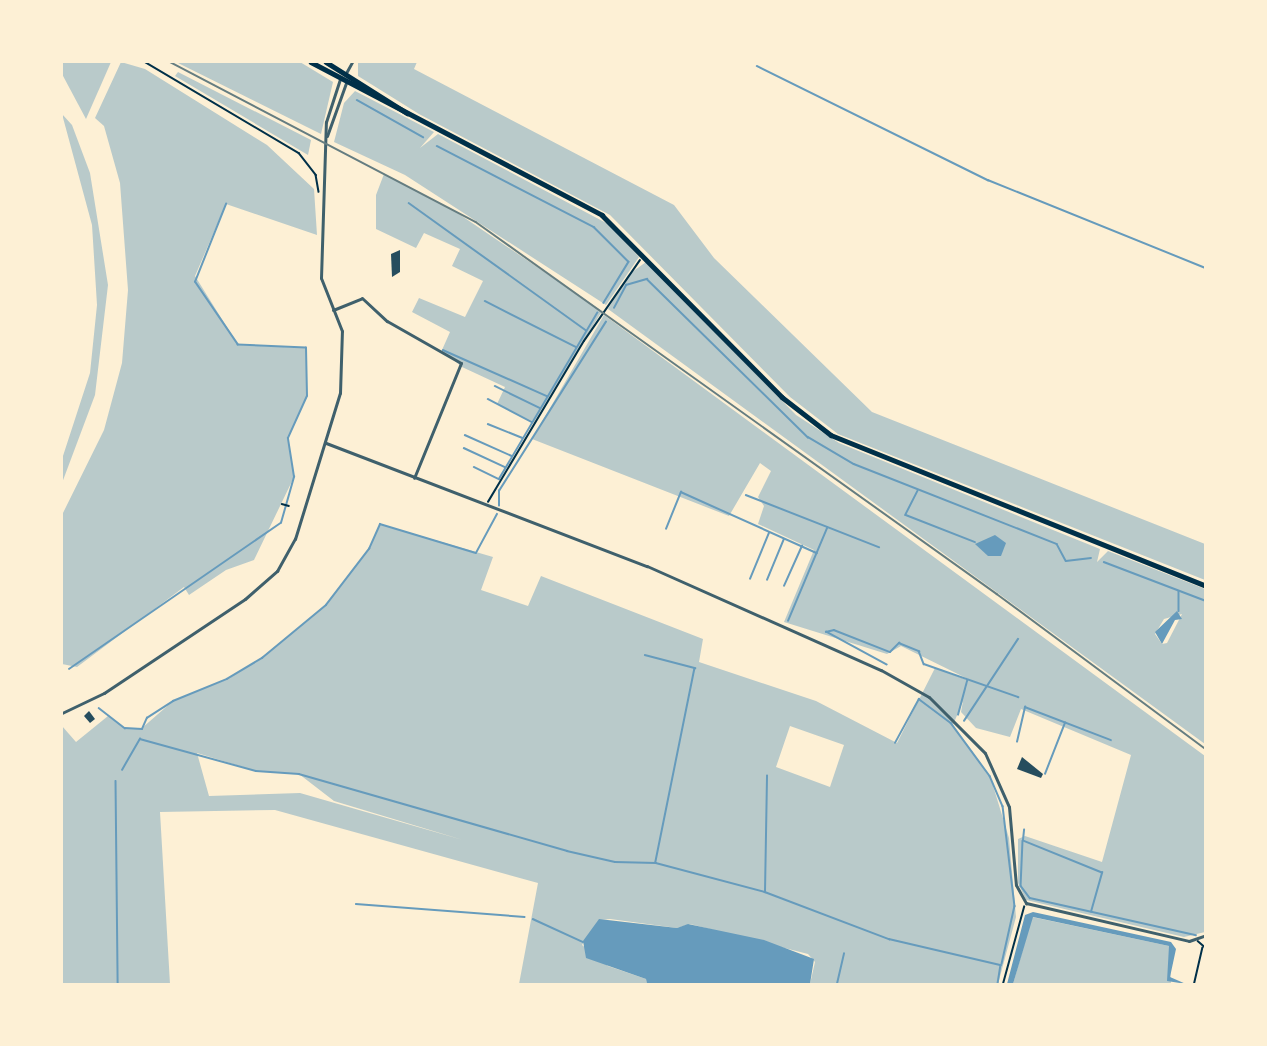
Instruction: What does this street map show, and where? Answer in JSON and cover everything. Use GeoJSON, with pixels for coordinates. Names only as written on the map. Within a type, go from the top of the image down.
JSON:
{"type":"FeatureCollection","features":[{"type":"Feature","properties":{"kind":"main road"},"geometry":{"type":"LineString","coordinates":[[310,62],[608,219],[788,402],[831,435],[1206,586]]}},
{"type":"Feature","properties":{"kind":"main road"},"geometry":{"type":"LineString","coordinates":[[326,62],[411,117]]}},
{"type":"Feature","properties":{"kind":"main road"},"geometry":{"type":"LineString","coordinates":[[340,79],[346,74]]}},
{"type":"Feature","properties":{"kind":"main road"},"geometry":{"type":"LineString","coordinates":[[346,74],[346,82]]}},
{"type":"Feature","properties":{"kind":"street"},"geometry":{"type":"LineString","coordinates":[[346,74],[352,62]]}},
{"type":"Feature","properties":{"kind":"street"},"geometry":{"type":"LineString","coordinates":[[62,713],[136,672],[271,577],[295,539],[326,443],[337,417],[342,372],[343,338],[321,278],[325,144],[340,79]]}},
{"type":"Feature","properties":{"kind":"street"},"geometry":{"type":"LineString","coordinates":[[326,137],[346,82]]}},
{"type":"Feature","properties":{"kind":"street"},"geometry":{"type":"LineString","coordinates":[[332,311],[362,298],[387,321],[462,367],[414,478]]}},
{"type":"Feature","properties":{"kind":"street"},"geometry":{"type":"LineString","coordinates":[[326,443],[785,625],[929,697],[984,752],[1003,786],[1014,830],[1016,885],[1026,903],[1198,941],[1206,935]]}},
{"type":"Feature","properties":{"kind":"path"},"geometry":{"type":"LineString","coordinates":[[145,62],[299,153],[322,195]]}},
{"type":"Feature","properties":{"kind":"path"},"geometry":{"type":"LineString","coordinates":[[486,506],[637,264]]}},
{"type":"Feature","properties":{"kind":"path"},"geometry":{"type":"LineString","coordinates":[[282,504],[289,506]]}},
{"type":"Feature","properties":{"kind":"path"},"geometry":{"type":"LineString","coordinates":[[1003,984],[1026,903]]}},
{"type":"Feature","properties":{"kind":"path"},"geometry":{"type":"LineString","coordinates":[[1194,984],[1204,948],[1198,941]]}},
{"type":"Feature","properties":{"kind":"shaded area"},"geometry":{"type":"Polygon","coordinates":[[[62,62],[111,62],[86,119],[62,74],[62,62]]]}},
{"type":"Feature","properties":{"kind":"shaded area"},"geometry":{"type":"Polygon","coordinates":[[[121,62],[145,69],[267,145],[314,189],[317,235],[226,204],[195,276],[238,345],[306,348],[307,396],[288,438],[294,477],[254,560],[226,570],[189,595],[184,587],[77,667],[62,664],[62,515],[104,430],[122,363],[128,290],[120,183],[104,126],[95,118],[121,62]]]}},
{"type":"Feature","properties":{"kind":"shaded area"},"geometry":{"type":"Polygon","coordinates":[[[176,62],[300,62],[333,82],[321,134],[176,62]]]}},
{"type":"Feature","properties":{"kind":"shaded area"},"geometry":{"type":"Polygon","coordinates":[[[358,62],[417,62],[414,69],[674,205],[714,258],[872,412],[1205,544],[1205,580],[838,434],[790,397],[610,215],[419,114],[358,76],[358,62]]]}},
{"type":"Feature","properties":{"kind":"shaded area"},"geometry":{"type":"Polygon","coordinates":[[[178,72],[311,140],[308,155],[175,76],[178,72]]]}},
{"type":"Feature","properties":{"kind":"shaded area"},"geometry":{"type":"Polygon","coordinates":[[[355,91],[434,132],[420,148],[438,134],[610,225],[639,257],[606,305],[405,175],[334,142],[344,103],[355,91]]]}},
{"type":"Feature","properties":{"kind":"shaded area"},"geometry":{"type":"Polygon","coordinates":[[[62,114],[72,125],[90,173],[108,285],[95,395],[62,483],[62,459],[90,373],[97,305],[92,225],[62,114]]]}},
{"type":"Feature","properties":{"kind":"shaded area"},"geometry":{"type":"Polygon","coordinates":[[[384,174],[453,210],[602,311],[534,422],[497,404],[505,387],[462,367],[442,350],[450,332],[412,312],[419,298],[465,317],[483,281],[452,266],[460,249],[424,233],[416,248],[376,229],[376,195],[384,174]]]}},
{"type":"Feature","properties":{"kind":"shaded area"},"geometry":{"type":"Polygon","coordinates":[[[646,262],[796,415],[839,443],[1100,549],[1097,562],[1108,551],[1205,589],[1205,744],[608,309],[628,275],[646,262]],[[1182,614],[1164,619],[1155,634],[1162,644],[1167,643],[1182,614]]]}},
{"type":"Feature","properties":{"kind":"shaded area"},"geometry":{"type":"Polygon","coordinates":[[[604,315],[1205,756],[1205,932],[1184,937],[1026,900],[1018,883],[1018,839],[1025,836],[1102,862],[1131,755],[1021,709],[1010,737],[976,728],[961,712],[963,701],[953,725],[990,776],[1009,838],[1016,917],[998,984],[810,984],[815,962],[808,954],[690,924],[677,928],[610,919],[599,920],[582,945],[608,966],[646,979],[647,984],[519,984],[538,883],[275,810],[160,812],[170,984],[62,984],[62,726],[76,742],[108,716],[124,728],[142,728],[173,701],[228,679],[261,658],[326,605],[369,549],[380,524],[493,557],[481,590],[528,606],[541,576],[703,639],[699,662],[816,701],[897,743],[935,668],[967,680],[966,689],[968,679],[901,646],[887,654],[784,622],[814,550],[758,524],[764,506],[758,497],[771,471],[760,463],[729,516],[532,439],[604,315]],[[790,726],[776,767],[830,787],[844,745],[790,726]],[[197,753],[209,796],[300,793],[463,840],[334,801],[299,774],[256,771],[197,753]]]}},
{"type":"Feature","properties":{"kind":"shaded area"},"geometry":{"type":"Polygon","coordinates":[[[1032,917],[1169,946],[1171,984],[1013,984],[1032,917]]]}},
{"type":"Feature","properties":{"kind":"water"},"geometry":{"type":"Polygon","coordinates":[[[995,535],[1006,543],[1001,556],[988,556],[975,544],[995,535]]]}},
{"type":"Feature","properties":{"kind":"water"},"geometry":{"type":"Polygon","coordinates":[[[1177,611],[1182,619],[1175,620],[1162,644],[1155,632],[1177,611]]]}},
{"type":"Feature","properties":{"kind":"water"},"geometry":{"type":"Polygon","coordinates":[[[1033,912],[1171,942],[1176,949],[1170,977],[1186,984],[1167,981],[1169,946],[1033,917],[1013,984],[1007,984],[1025,915],[1033,912]]]}},
{"type":"Feature","properties":{"kind":"water"},"geometry":{"type":"Polygon","coordinates":[[[599,919],[677,928],[688,924],[764,940],[814,959],[810,984],[647,984],[646,979],[586,958],[583,941],[599,919]]]}},
{"type":"Feature","properties":{"kind":"building"},"geometry":{"type":"Polygon","coordinates":[[[400,250],[400,272],[392,277],[391,254],[400,250]]]}},
{"type":"Feature","properties":{"kind":"building"},"geometry":{"type":"Polygon","coordinates":[[[89,711],[95,719],[90,723],[84,716],[89,711]]]}},
{"type":"Feature","properties":{"kind":"building"},"geometry":{"type":"Polygon","coordinates":[[[1022,757],[1043,774],[1041,778],[1017,769],[1022,757]]]}},
{"type":"Feature","properties":{"kind":"waterway"},"geometry":{"type":"LineString","coordinates":[[757,66],[988,180],[1206,268]]}},
{"type":"Feature","properties":{"kind":"waterway"},"geometry":{"type":"LineString","coordinates":[[357,100],[423,137]]}},
{"type":"Feature","properties":{"kind":"waterway"},"geometry":{"type":"LineString","coordinates":[[437,146],[594,227],[629,262],[604,303]]}},
{"type":"Feature","properties":{"kind":"waterway"},"geometry":{"type":"LineString","coordinates":[[409,203],[586,330]]}},
{"type":"Feature","properties":{"kind":"waterway"},"geometry":{"type":"LineString","coordinates":[[69,669],[281,523],[294,477],[288,438],[307,396],[306,348],[238,345],[195,282],[226,204]]}},
{"type":"Feature","properties":{"kind":"waterway"},"geometry":{"type":"LineString","coordinates":[[614,308],[626,285],[647,279],[808,437],[854,464],[1057,544],[1066,561],[1091,558]]}},
{"type":"Feature","properties":{"kind":"waterway"},"geometry":{"type":"LineString","coordinates":[[485,301],[576,347]]}},
{"type":"Feature","properties":{"kind":"waterway"},"geometry":{"type":"LineString","coordinates":[[474,467],[499,479],[597,313]]}},
{"type":"Feature","properties":{"kind":"waterway"},"geometry":{"type":"LineString","coordinates":[[499,506],[499,491],[606,322]]}},
{"type":"Feature","properties":{"kind":"waterway"},"geometry":{"type":"LineString","coordinates":[[443,350],[547,396]]}},
{"type":"Feature","properties":{"kind":"waterway"},"geometry":{"type":"LineString","coordinates":[[495,386],[540,408]]}},
{"type":"Feature","properties":{"kind":"waterway"},"geometry":{"type":"LineString","coordinates":[[488,399],[532,422]]}},
{"type":"Feature","properties":{"kind":"waterway"},"geometry":{"type":"LineString","coordinates":[[488,424],[522,438]]}},
{"type":"Feature","properties":{"kind":"waterway"},"geometry":{"type":"LineString","coordinates":[[465,435],[512,456]]}},
{"type":"Feature","properties":{"kind":"waterway"},"geometry":{"type":"LineString","coordinates":[[464,448],[505,467]]}},
{"type":"Feature","properties":{"kind":"waterway"},"geometry":{"type":"LineString","coordinates":[[918,491],[906,515],[975,542]]}},
{"type":"Feature","properties":{"kind":"waterway"},"geometry":{"type":"LineString","coordinates":[[666,529],[681,492],[817,553]]}},
{"type":"Feature","properties":{"kind":"waterway"},"geometry":{"type":"LineString","coordinates":[[746,495],[879,547]]}},
{"type":"Feature","properties":{"kind":"waterway"},"geometry":{"type":"LineString","coordinates":[[99,708],[125,728],[142,729],[147,718],[173,701],[227,679],[262,658],[326,605],[369,549],[380,524],[476,553],[497,514]]}},
{"type":"Feature","properties":{"kind":"waterway"},"geometry":{"type":"LineString","coordinates":[[788,621],[827,528]]}},
{"type":"Feature","properties":{"kind":"waterway"},"geometry":{"type":"LineString","coordinates":[[750,579],[769,533]]}},
{"type":"Feature","properties":{"kind":"waterway"},"geometry":{"type":"LineString","coordinates":[[767,580],[784,539]]}},
{"type":"Feature","properties":{"kind":"waterway"},"geometry":{"type":"LineString","coordinates":[[784,586],[802,546]]}},
{"type":"Feature","properties":{"kind":"waterway"},"geometry":{"type":"LineString","coordinates":[[1104,562],[1206,601]]}},
{"type":"Feature","properties":{"kind":"waterway"},"geometry":{"type":"LineString","coordinates":[[1179,591],[1179,611]]}},
{"type":"Feature","properties":{"kind":"waterway"},"geometry":{"type":"LineString","coordinates":[[887,665],[826,632],[834,630],[890,652],[899,643],[919,651],[924,664],[1018,697]]}},
{"type":"Feature","properties":{"kind":"waterway"},"geometry":{"type":"LineString","coordinates":[[964,721],[1018,639]]}},
{"type":"Feature","properties":{"kind":"waterway"},"geometry":{"type":"LineString","coordinates":[[645,655],[695,668],[656,862]]}},
{"type":"Feature","properties":{"kind":"waterway"},"geometry":{"type":"LineString","coordinates":[[958,715],[967,681]]}},
{"type":"Feature","properties":{"kind":"waterway"},"geometry":{"type":"LineString","coordinates":[[895,743],[919,699],[951,723],[990,776],[1003,806],[1015,906],[1002,964]]}},
{"type":"Feature","properties":{"kind":"waterway"},"geometry":{"type":"LineString","coordinates":[[1017,742],[1025,707],[1111,740]]}},
{"type":"Feature","properties":{"kind":"waterway"},"geometry":{"type":"LineString","coordinates":[[1045,774],[1065,723]]}},
{"type":"Feature","properties":{"kind":"waterway"},"geometry":{"type":"LineString","coordinates":[[122,770],[140,739],[256,771],[299,774],[567,851],[615,862],[656,863],[765,892],[889,939],[1001,965],[998,984]]}},
{"type":"Feature","properties":{"kind":"waterway"},"geometry":{"type":"LineString","coordinates":[[765,892],[767,776]]}},
{"type":"Feature","properties":{"kind":"waterway"},"geometry":{"type":"LineString","coordinates":[[116,781],[118,984]]}},
{"type":"Feature","properties":{"kind":"waterway"},"geometry":{"type":"LineString","coordinates":[[1023,840],[1024,830]]}},
{"type":"Feature","properties":{"kind":"waterway"},"geometry":{"type":"LineString","coordinates":[[1091,912],[1102,873],[1023,841],[1021,886],[1030,898],[1196,935]]}},
{"type":"Feature","properties":{"kind":"waterway"},"geometry":{"type":"LineString","coordinates":[[356,904],[524,917]]}},
{"type":"Feature","properties":{"kind":"waterway"},"geometry":{"type":"LineString","coordinates":[[533,919],[583,942]]}},
{"type":"Feature","properties":{"kind":"waterway"},"geometry":{"type":"LineString","coordinates":[[837,984],[844,954]]}},
{"type":"Feature","properties":{"kind":"railway"},"geometry":{"type":"LineString","coordinates":[[170,62],[476,222],[997,594],[1206,749]]}}]}
